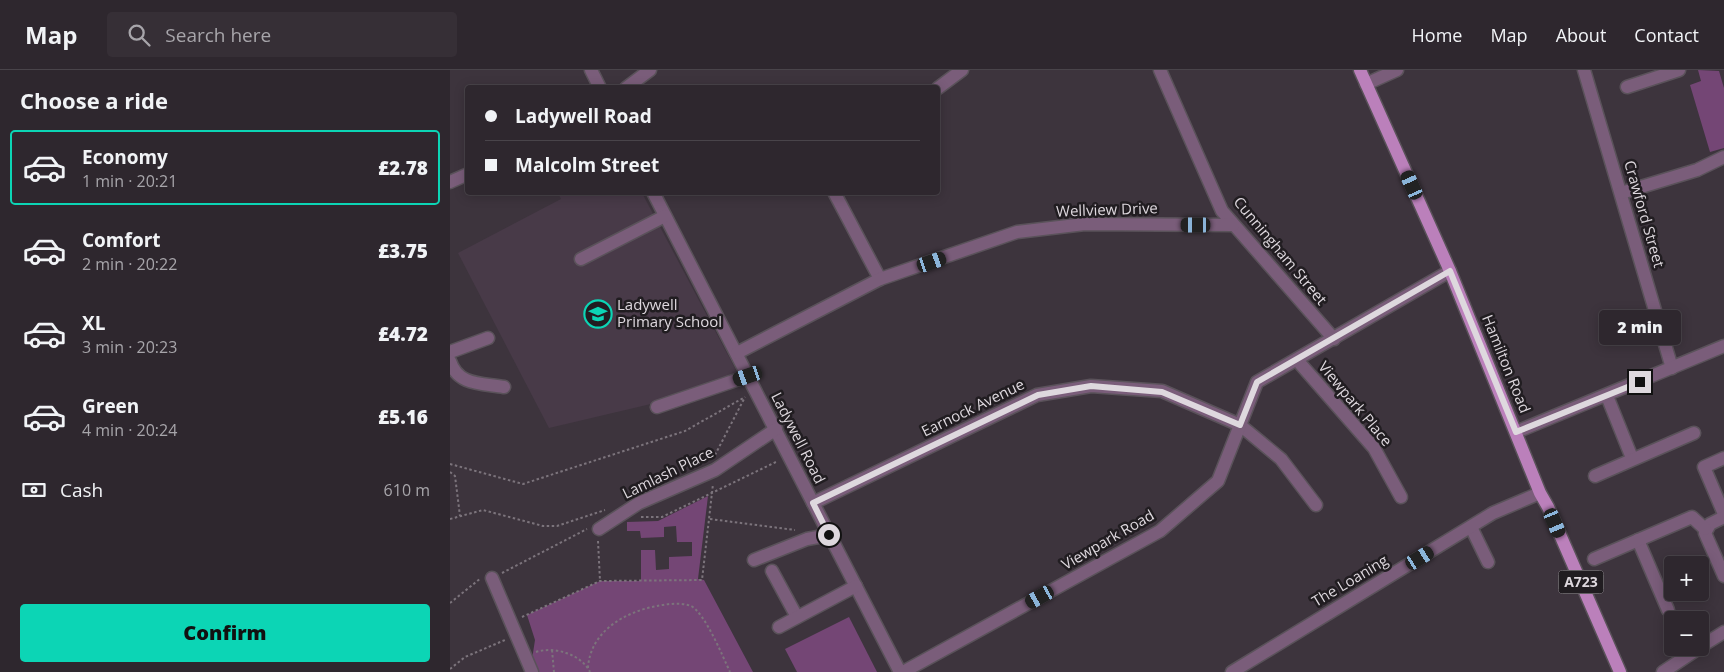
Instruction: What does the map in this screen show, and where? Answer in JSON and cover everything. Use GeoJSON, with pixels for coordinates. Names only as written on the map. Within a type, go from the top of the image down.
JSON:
{"type":"FeatureCollection","features":[{"type":"Feature","properties":{"kind":"main road","name":"Hamilton Road"},"geometry":{"type":"LineString","coordinates":[[1360,70],[1450,271],[1540,493],[1548,507],[1620,672]]}},
{"type":"Feature","properties":{"kind":"street"},"geometry":{"type":"LineString","coordinates":[[591,70],[598,85]]}},
{"type":"Feature","properties":{"kind":"street"},"geometry":{"type":"LineString","coordinates":[[630,85],[650,70]]}},
{"type":"Feature","properties":{"kind":"street"},"geometry":{"type":"LineString","coordinates":[[940,86],[962,70]]}},
{"type":"Feature","properties":{"kind":"street","name":"Cunningham Street"},"geometry":{"type":"LineString","coordinates":[[1160,70],[1222,211],[1334,339]]}},
{"type":"Feature","properties":{"kind":"street"},"geometry":{"type":"LineString","coordinates":[[1366,84],[1397,70]]}},
{"type":"Feature","properties":{"kind":"street","name":"Crawford Street"},"geometry":{"type":"LineString","coordinates":[[1584,70],[1672,368]]}},
{"type":"Feature","properties":{"kind":"street"},"geometry":{"type":"LineString","coordinates":[[1627,87],[1678,70]]}},
{"type":"Feature","properties":{"kind":"street"},"geometry":{"type":"LineString","coordinates":[[1621,193],[1697,170],[1724,157]]}},
{"type":"Feature","properties":{"kind":"street"},"geometry":{"type":"LineString","coordinates":[[450,181],[465,175]]}},
{"type":"Feature","properties":{"kind":"street","name":"Ladywell Road"},"geometry":{"type":"LineString","coordinates":[[654,195],[901,672]]}},
{"type":"Feature","properties":{"kind":"street"},"geometry":{"type":"LineString","coordinates":[[836,195],[880,279]]}},
{"type":"Feature","properties":{"kind":"street"},"geometry":{"type":"LineString","coordinates":[[581,259],[665,216]]}},
{"type":"Feature","properties":{"kind":"street","name":"Wellview Drive"},"geometry":{"type":"LineString","coordinates":[[737,352],[880,279],[1018,232],[1085,224],[1233,225]]}},
{"type":"Feature","properties":{"kind":"street","name":"Viewpark Road"},"geometry":{"type":"LineString","coordinates":[[901,672],[1160,531],[1218,481],[1257,382],[1450,271]]}},
{"type":"Feature","properties":{"kind":"street"},"geometry":{"type":"LineString","coordinates":[[450,352],[488,338]]}},
{"type":"Feature","properties":{"kind":"street"},"geometry":{"type":"LineString","coordinates":[[1516,432],[1607,396],[1724,346]]}},
{"type":"Feature","properties":{"kind":"street","name":"Viewpark Place"},"geometry":{"type":"LineString","coordinates":[[1296,360],[1374,448],[1401,497]]}},
{"type":"Feature","properties":{"kind":"street"},"geometry":{"type":"LineString","coordinates":[[450,361],[457,376],[464,380],[504,388]]}},
{"type":"Feature","properties":{"kind":"street"},"geometry":{"type":"LineString","coordinates":[[658,407],[750,380]]}},
{"type":"Feature","properties":{"kind":"street","name":"Earnock Avenue"},"geometry":{"type":"LineString","coordinates":[[813,503],[1038,395],[1091,386],[1162,392],[1240,425],[1281,459],[1316,506]]}},
{"type":"Feature","properties":{"kind":"street"},"geometry":{"type":"LineString","coordinates":[[1607,396],[1632,458]]}},
{"type":"Feature","properties":{"kind":"street","name":"Lamlash Place"},"geometry":{"type":"LineString","coordinates":[[596,531],[639,503],[715,470],[776,429]]}},
{"type":"Feature","properties":{"kind":"street"},"geometry":{"type":"LineString","coordinates":[[1595,476],[1632,458],[1694,433]]}},
{"type":"Feature","properties":{"kind":"street"},"geometry":{"type":"LineString","coordinates":[[1724,458],[1704,466],[1724,516],[1710,524],[1705,533],[1724,576]]}},
{"type":"Feature","properties":{"kind":"street","name":"The Loaning"},"geometry":{"type":"LineString","coordinates":[[1232,672],[1493,513],[1540,493]]}},
{"type":"Feature","properties":{"kind":"street"},"geometry":{"type":"LineString","coordinates":[[1594,559],[1692,517],[1706,529]]}},
{"type":"Feature","properties":{"kind":"street"},"geometry":{"type":"LineString","coordinates":[[1470,527],[1488,562]]}},
{"type":"Feature","properties":{"kind":"street"},"geometry":{"type":"LineString","coordinates":[[754,560],[807,539],[829,535]]}},
{"type":"Feature","properties":{"kind":"street"},"geometry":{"type":"LineString","coordinates":[[1638,540],[1668,610]]}},
{"type":"Feature","properties":{"kind":"street"},"geometry":{"type":"LineString","coordinates":[[772,571],[796,617]]}},
{"type":"Feature","properties":{"kind":"street"},"geometry":{"type":"LineString","coordinates":[[492,578],[532,672]]}},
{"type":"Feature","properties":{"kind":"street"},"geometry":{"type":"LineString","coordinates":[[779,627],[856,586]]}},
{"type":"Feature","properties":{"kind":"street"},"geometry":{"type":"LineString","coordinates":[[1709,641],[1724,632]]}},
{"type":"Feature","properties":{"kind":"street"},"geometry":{"type":"LineString","coordinates":[[1663,672],[1687,656]]}},
{"type":"Feature","properties":{"kind":"path"},"geometry":{"type":"LineString","coordinates":[[511,622],[600,581],[702,580],[715,470],[709,464],[746,397],[750,380]]}},
{"type":"Feature","properties":{"kind":"path"},"geometry":{"type":"LineString","coordinates":[[450,464],[523,484],[685,431],[746,397]]}},
{"type":"Feature","properties":{"kind":"path"},"geometry":{"type":"LineString","coordinates":[[618,516],[662,518],[789,455]]}},
{"type":"Feature","properties":{"kind":"path"},"geometry":{"type":"LineString","coordinates":[[450,472],[455,476],[460,516]]}},
{"type":"Feature","properties":{"kind":"path"},"geometry":{"type":"LineString","coordinates":[[450,519],[484,510],[543,526],[557,526],[606,510]]}},
{"type":"Feature","properties":{"kind":"path"},"geometry":{"type":"LineString","coordinates":[[588,515],[596,531],[599,545],[600,581]]}},
{"type":"Feature","properties":{"kind":"path"},"geometry":{"type":"LineString","coordinates":[[709,519],[802,531]]}},
{"type":"Feature","properties":{"kind":"path"},"geometry":{"type":"LineString","coordinates":[[450,603],[479,578],[492,578],[596,531]]}},
{"type":"Feature","properties":{"kind":"path"},"geometry":{"type":"LineString","coordinates":[[588,668],[592,648],[605,629],[622,617],[643,608],[671,603],[692,606],[702,616],[730,672]]}},
{"type":"Feature","properties":{"kind":"path"},"geometry":{"type":"LineString","coordinates":[[450,669],[465,657],[517,637]]}},
{"type":"Feature","properties":{"kind":"path"},"geometry":{"type":"LineString","coordinates":[[525,656],[540,651],[552,650],[568,653],[588,668],[590,672]]}},
{"type":"Feature","properties":{"kind":"path"},"geometry":{"type":"LineString","coordinates":[[552,650],[554,672]]}},
{"type":"Feature","properties":{"kind":"shaded area"},"geometry":{"type":"Polygon","coordinates":[[[1698,70],[1719,71],[1724,88],[1724,148],[1710,152],[1690,85],[1701,81],[1698,70]]]}},
{"type":"Feature","properties":{"kind":"shaded area","name":"Ladywell Primary School"},"geometry":{"type":"Polygon","coordinates":[[[559,195],[643,195],[738,374],[655,403],[549,428],[458,253],[561,199],[559,195]]]}},
{"type":"Feature","properties":{"kind":"shaded area"},"geometry":{"type":"Polygon","coordinates":[[[708,496],[698,579],[704,580],[753,672],[534,672],[531,666],[535,640],[527,615],[600,581],[641,581],[641,550],[655,550],[656,570],[669,569],[669,557],[692,556],[692,542],[677,542],[676,526],[664,527],[664,537],[641,538],[640,531],[627,531],[627,522],[658,521],[708,496]]]}},
{"type":"Feature","properties":{"kind":"shaded area"},"geometry":{"type":"Polygon","coordinates":[[[849,617],[877,672],[797,672],[785,649],[849,617]]]}},
{"type":"Feature","properties":{"kind":"place","name":"Ladywell Primary School"},"geometry":{"type":"Point","coordinates":[598,314]}},
{"type":"Feature","properties":{"kind":"route"},"geometry":{"type":"LineString","coordinates":[[829,535],[813,503],[1038,395],[1091,386],[1162,392],[1240,425],[1257,382],[1450,271],[1516,432],[1640,382]]}}]}
